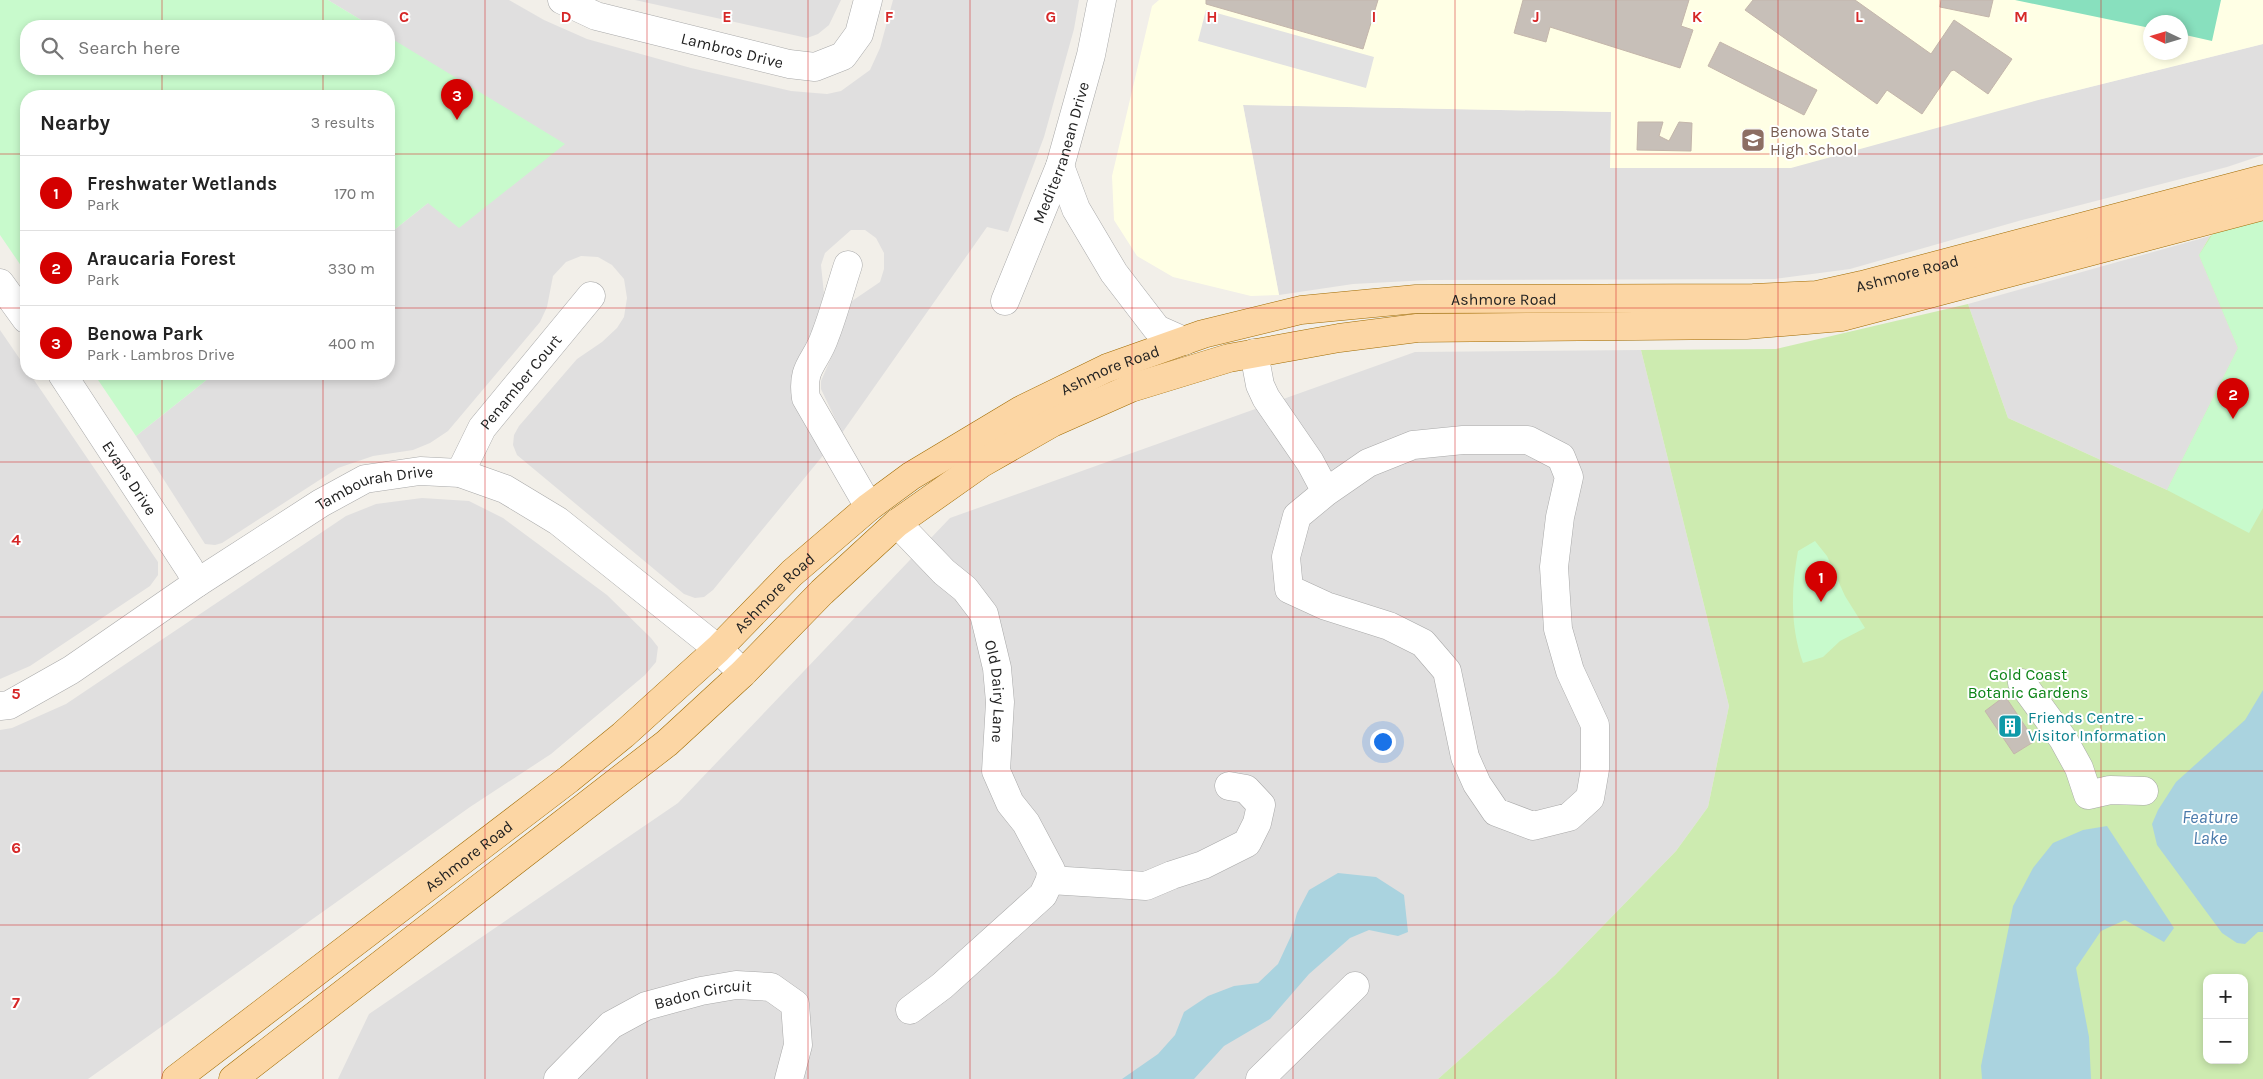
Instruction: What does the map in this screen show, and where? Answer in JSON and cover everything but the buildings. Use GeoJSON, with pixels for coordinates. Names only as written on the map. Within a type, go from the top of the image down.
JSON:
{"type":"FeatureCollection","features":[{"type":"Feature","properties":{"kind":"main road","name":"Ashmore Road"},"geometry":{"type":"LineString","coordinates":[[176,1079],[569,779],[623,735],[718,649],[792,573],[869,507],[911,476],[1021,410],[1107,368],[1203,334],[1301,310],[1416,299],[1753,298],[1817,295],[1862,285],[2263,179]]}},
{"type":"Feature","properties":{"kind":"main road","name":"Ashmore Road"},"geometry":{"type":"LineString","coordinates":[[233,1079],[644,762],[692,721],[743,673],[822,592],[897,523],[982,463],[1052,423],[1131,388],[1229,358],[1339,338],[1416,328],[1746,325],[1842,317],[2263,206]]}},
{"type":"Feature","properties":{"kind":"street","name":"Lambros Drive"},"geometry":{"type":"LineString","coordinates":[[562,0],[596,16],[790,64],[815,67],[842,56],[858,34],[868,0]]}},
{"type":"Feature","properties":{"kind":"street","name":"Mediterranean Drive"},"geometry":{"type":"LineString","coordinates":[[1005,301],[1060,166],[1091,55],[1102,0]]}},
{"type":"Feature","properties":{"kind":"street"},"geometry":{"type":"LineString","coordinates":[[1060,166],[1076,209],[1114,273],[1157,329],[1184,341]]}},
{"type":"Feature","properties":{"kind":"street"},"geometry":{"type":"LineString","coordinates":[[848,266],[824,339],[809,366],[804,382],[806,398],[869,507]]}},
{"type":"Feature","properties":{"kind":"street"},"geometry":{"type":"LineString","coordinates":[[0,283],[20,311]]}},
{"type":"Feature","properties":{"kind":"street","name":"Penamber Court"},"geometry":{"type":"LineString","coordinates":[[460,473],[482,428],[590,296]]}},
{"type":"Feature","properties":{"kind":"street"},"geometry":{"type":"LineString","coordinates":[[1254,353],[1260,385],[1266,398],[1310,462],[1326,492]]}},
{"type":"Feature","properties":{"kind":"street","name":"Evans Drive"},"geometry":{"type":"LineString","coordinates":[[66,380],[184,560],[196,583]]}},
{"type":"Feature","properties":{"kind":"street"},"geometry":{"type":"LineString","coordinates":[[1463,440],[1528,440],[1561,457],[1570,477],[1560,517],[1554,567],[1558,629],[1570,671],[1595,725],[1595,769],[1590,798],[1568,817],[1533,826],[1496,812],[1477,784],[1464,757],[1447,671],[1423,643],[1389,626],[1326,606],[1290,589],[1286,557],[1297,516],[1326,492],[1368,463],[1413,445],[1463,440]]}},
{"type":"Feature","properties":{"kind":"street","name":"Tambourah Drive"},"geometry":{"type":"LineString","coordinates":[[0,706],[10,705],[71,670],[196,583],[321,503],[365,479],[420,471],[460,473],[505,488],[558,521],[718,649],[743,673]]}},
{"type":"Feature","properties":{"kind":"street","name":"Old Dairy Lane"},"geometry":{"type":"LineString","coordinates":[[897,523],[944,572],[964,589],[984,614],[997,668],[1000,702],[996,771],[1010,803],[1026,823],[1051,870],[1050,880]]}},
{"type":"Feature","properties":{"kind":"street"},"geometry":{"type":"LineString","coordinates":[[2022,683],[2063,739],[2079,768],[2088,795],[2110,790],[2144,792]]}},
{"type":"Feature","properties":{"kind":"street"},"geometry":{"type":"LineString","coordinates":[[910,1010],[942,986],[1023,914],[1043,895],[1050,880],[1146,886],[1226,855],[1247,843],[1257,823],[1261,805],[1246,789],[1229,786]]}},
{"type":"Feature","properties":{"kind":"street","name":"Badon Circuit"},"geometry":{"type":"LineString","coordinates":[[558,1079],[611,1025],[646,1006],[701,991],[736,985],[771,987],[795,1004],[798,1045],[789,1079]]}},
{"type":"Feature","properties":{"kind":"street"},"geometry":{"type":"LineString","coordinates":[[1260,1079],[1355,986]]}},
{"type":"Feature","properties":{"kind":"shaded area"},"geometry":{"type":"Polygon","coordinates":[[[328,0],[509,0],[544,20],[587,39],[691,68],[791,91],[827,94],[841,91],[870,70],[880,48],[893,0],[1079,0],[1074,29],[1044,137],[1008,232],[987,227],[842,433],[821,389],[821,381],[838,342],[852,301],[880,282],[884,269],[884,253],[876,238],[865,230],[851,230],[825,253],[821,265],[824,294],[811,336],[825,453],[713,590],[704,597],[695,598],[684,594],[517,455],[513,445],[514,435],[519,426],[577,359],[602,342],[617,328],[624,317],[627,298],[624,279],[612,265],[598,257],[581,256],[566,262],[553,276],[547,307],[540,322],[448,431],[430,443],[413,450],[373,456],[338,468],[222,543],[215,545],[205,544],[136,436],[206,380],[395,380],[395,229],[428,203],[395,63],[395,20],[361,20],[328,0]]]}},
{"type":"Feature","properties":{"kind":"shaded area"},"geometry":{"type":"Polygon","coordinates":[[[635,0],[841,0],[829,25],[818,34],[807,38],[635,0]]]}},
{"type":"Feature","properties":{"kind":"shaded area","name":"Benowa State High School"},"geometry":{"type":"Polygon","coordinates":[[[1159,0],[2263,0],[2263,44],[2042,99],[1791,168],[1610,168],[1611,112],[1243,105],[1279,295],[1251,296],[1173,277],[1137,256],[1114,220],[1112,176],[1152,6],[1159,0]]]}},
{"type":"Feature","properties":{"kind":"shaded area"},"geometry":{"type":"Polygon","coordinates":[[[1206,10],[1374,57],[1366,88],[1198,41],[1206,10]]]}},
{"type":"Feature","properties":{"kind":"shaded area"},"geometry":{"type":"Polygon","coordinates":[[[2263,44],[2263,155],[2227,167],[2022,220],[1850,269],[1775,279],[1429,280],[1353,284],[1279,295],[1243,105],[1611,112],[1611,168],[2042,99],[2263,44]]]}},
{"type":"Feature","properties":{"kind":"shaded area"},"geometry":{"type":"Polygon","coordinates":[[[2210,236],[2199,255],[2238,348],[2167,490],[2008,418],[1968,304],[2210,236]]]}},
{"type":"Feature","properties":{"kind":"shaded area"},"geometry":{"type":"Polygon","coordinates":[[[0,330],[20,359],[20,380],[34,380],[158,562],[158,575],[150,586],[30,666],[0,679],[0,330]]]}},
{"type":"Feature","properties":{"kind":"shaded area"},"geometry":{"type":"Polygon","coordinates":[[[1641,350],[1729,706],[1708,807],[1676,851],[1555,975],[1438,1079],[338,1079],[369,1014],[678,803],[950,518],[1415,352],[1641,350]]]}},
{"type":"Feature","properties":{"kind":"shaded area"},"geometry":{"type":"Polygon","coordinates":[[[422,498],[469,501],[503,518],[607,595],[658,647],[656,662],[645,675],[551,754],[470,807],[88,1079],[0,1079],[0,730],[12,728],[66,704],[346,516],[376,504],[422,498]]]}},
{"type":"Feature","properties":{"kind":"green space"},"geometry":{"type":"Polygon","coordinates":[[[0,0],[328,0],[361,20],[20,20],[20,75],[395,75],[395,41],[565,144],[459,228],[428,203],[395,229],[395,90],[20,90],[20,264],[0,235],[0,0]]]}},
{"type":"Feature","properties":{"kind":"green space"},"geometry":{"type":"Polygon","coordinates":[[[2015,0],[2221,0],[2212,41],[2188,36],[2188,15],[2143,15],[2143,27],[2015,0]]]}},
{"type":"Feature","properties":{"kind":"green space","name":"Gold Coast Botanic Gardens"},"geometry":{"type":"Polygon","coordinates":[[[2263,217],[2263,1079],[1438,1079],[1555,975],[1676,851],[1708,807],[1729,706],[1641,350],[1776,349],[1968,304],[2008,418],[2167,490],[2238,348],[2199,255],[2210,236],[2263,217]]]}},
{"type":"Feature","properties":{"kind":"green space"},"geometry":{"type":"Polygon","coordinates":[[[2263,217],[2263,508],[2249,533],[2167,490],[2238,348],[2199,255],[2216,229],[2263,217]]]}},
{"type":"Feature","properties":{"kind":"green space"},"geometry":{"type":"Polygon","coordinates":[[[98,380],[206,380],[136,436],[98,380]]]}},
{"type":"Feature","properties":{"kind":"green space"},"geometry":{"type":"Polygon","coordinates":[[[1815,541],[1827,556],[1845,596],[1865,628],[1840,641],[1823,657],[1803,663],[1794,621],[1794,579],[1798,551],[1815,541]]]}},
{"type":"Feature","properties":{"kind":"water","name":"Feature Lake"},"geometry":{"type":"Polygon","coordinates":[[[2263,690],[2263,932],[2258,932],[2245,944],[2237,943],[2222,933],[2157,845],[2152,824],[2158,810],[2176,782],[2245,720],[2263,690]]]}},
{"type":"Feature","properties":{"kind":"water"},"geometry":{"type":"Polygon","coordinates":[[[2107,826],[2174,928],[2164,942],[2125,920],[2101,931],[2076,968],[2089,1037],[2091,1079],[1982,1079],[1981,1066],[2013,906],[2033,868],[2053,843],[2083,830],[2107,826]]]}},
{"type":"Feature","properties":{"kind":"water"},"geometry":{"type":"Polygon","coordinates":[[[1338,873],[1376,877],[1404,895],[1408,932],[1398,936],[1369,930],[1350,938],[1309,974],[1270,1019],[1224,1046],[1194,1079],[1122,1079],[1158,1054],[1175,1035],[1184,1012],[1208,996],[1234,986],[1258,983],[1278,964],[1291,936],[1297,913],[1309,890],[1338,873]]]}},
{"type":"Feature","properties":{"kind":"place","name":"Benowa Park"},"geometry":{"type":"Point","coordinates":[457,120]}},
{"type":"Feature","properties":{"kind":"place","name":"Benowa State High School"},"geometry":{"type":"Point","coordinates":[1753,140]}},
{"type":"Feature","properties":{"kind":"place","name":"Araucaria Forest"},"geometry":{"type":"Point","coordinates":[2233,419]}},
{"type":"Feature","properties":{"kind":"place","name":"Freshwater Wetlands"},"geometry":{"type":"Point","coordinates":[1821,602]}},
{"type":"Feature","properties":{"kind":"place","name":"Friends Centre - Visitor Information"},"geometry":{"type":"Point","coordinates":[2010,726]}}]}
